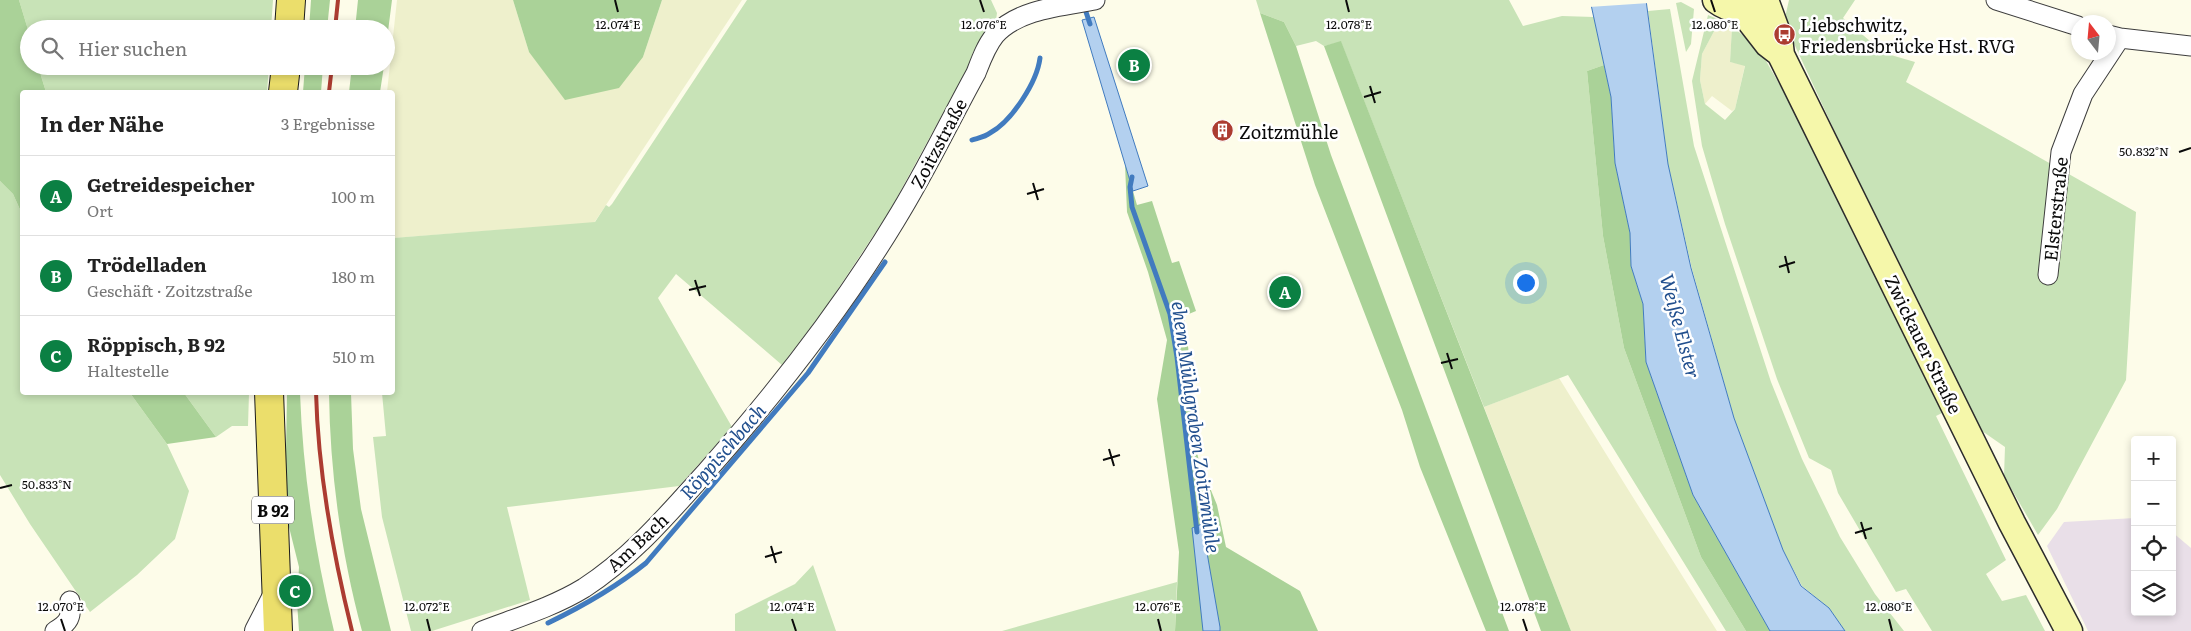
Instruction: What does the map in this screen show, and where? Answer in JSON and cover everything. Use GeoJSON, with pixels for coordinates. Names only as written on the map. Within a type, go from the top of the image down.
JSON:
{"type":"FeatureCollection","features":[{"type":"Feature","properties":{"kind":"main road"},"geometry":{"type":"LineString","coordinates":[[290,20],[291,0]]}},
{"type":"Feature","properties":{"kind":"main road","name":"Zwickauer Straße"},"geometry":{"type":"LineString","coordinates":[[1746,2],[1779,38],[1781,55],[2012,523],[2069,631]]}},
{"type":"Feature","properties":{"kind":"main road"},"geometry":{"type":"LineString","coordinates":[[283,90],[285,75]]}},
{"type":"Feature","properties":{"kind":"main road","name":"B 92"},"geometry":{"type":"LineString","coordinates":[[269,395],[278,631]]}},
{"type":"Feature","properties":{"kind":"street"},"geometry":{"type":"LineString","coordinates":[[1996,0],[2071,24]]}},
{"type":"Feature","properties":{"kind":"street","name":"Zoitzstraße"},"geometry":{"type":"LineString","coordinates":[[816,338],[896,220],[976,73],[986,49],[996,34],[1012,22],[1029,15],[1068,4],[1092,1]]}},
{"type":"Feature","properties":{"kind":"street"},"geometry":{"type":"LineString","coordinates":[[2116,37],[2191,46]]}},
{"type":"Feature","properties":{"kind":"street","name":"Elsterstraße"},"geometry":{"type":"LineString","coordinates":[[2048,275],[2061,152],[2083,94],[2101,60]]}},
{"type":"Feature","properties":{"kind":"street","name":"Am Bach"},"geometry":{"type":"LineString","coordinates":[[482,631],[545,607],[583,589],[618,564],[660,523],[723,452],[816,338]]}},
{"type":"Feature","properties":{"kind":"street"},"geometry":{"type":"LineString","coordinates":[[257,631],[277,592]]}},
{"type":"Feature","properties":{"kind":"street"},"geometry":{"type":"LineString","coordinates":[[55,631],[66,625],[71,614],[70,601]]}},
{"type":"Feature","properties":{"kind":"shaded area"},"geometry":{"type":"Polygon","coordinates":[[[2131,518],[2131,616],[2176,616],[2176,535],[2191,548],[2191,631],[2088,631],[2047,546],[2064,522],[2131,518]]]}},
{"type":"Feature","properties":{"kind":"green space"},"geometry":{"type":"Polygon","coordinates":[[[0,0],[19,0],[25,20],[20,20],[20,75],[41,75],[45,90],[20,90],[20,210],[13,194],[0,181],[0,0]]]}},
{"type":"Feature","properties":{"kind":"green space"},"geometry":{"type":"Polygon","coordinates":[[[19,0],[273,0],[272,20],[25,20],[19,0]]]}},
{"type":"Feature","properties":{"kind":"green space"},"geometry":{"type":"Polygon","coordinates":[[[311,0],[330,0],[328,20],[310,20],[311,0]]]}},
{"type":"Feature","properties":{"kind":"green space"},"geometry":{"type":"Polygon","coordinates":[[[358,0],[392,0],[389,20],[356,20],[358,0]]]}},
{"type":"Feature","properties":{"kind":"green space"},"geometry":{"type":"Polygon","coordinates":[[[397,0],[513,0],[529,52],[643,57],[662,0],[742,0],[594,223],[395,238],[395,90],[387,90],[389,75],[395,75],[395,20],[397,0]]]}},
{"type":"Feature","properties":{"kind":"green space"},"geometry":{"type":"Polygon","coordinates":[[[513,0],[662,0],[643,57],[619,88],[565,100],[529,52],[513,0]]]}},
{"type":"Feature","properties":{"kind":"green space"},"geometry":{"type":"Polygon","coordinates":[[[747,0],[991,0],[997,13],[996,20],[973,52],[968,67],[889,212],[826,307],[782,365],[676,274],[658,298],[732,427],[679,486],[507,507],[530,600],[432,631],[411,631],[382,517],[373,437],[386,436],[382,395],[395,395],[395,238],[595,222],[606,205],[609,207],[747,0]]]}},
{"type":"Feature","properties":{"kind":"green space"},"geometry":{"type":"Polygon","coordinates":[[[1256,0],[1509,0],[1523,26],[1562,16],[1594,17],[1604,65],[1587,71],[1603,236],[1624,348],[1701,557],[1746,631],[1726,631],[1568,375],[1484,407],[1341,42],[1324,46],[1316,41],[1296,46],[1284,22],[1260,13],[1256,0]]]}},
{"type":"Feature","properties":{"kind":"green space"},"geometry":{"type":"Polygon","coordinates":[[[1789,0],[1855,0],[1843,18],[1884,53],[1915,62],[1906,82],[2136,212],[2126,380],[2057,509],[2038,535],[2004,476],[2005,447],[1982,431],[1861,188],[1784,22],[1789,0]]]}},
{"type":"Feature","properties":{"kind":"green space"},"geometry":{"type":"Polygon","coordinates":[[[1681,2],[1694,9],[1691,44],[1686,52],[1676,3],[1681,2]]]}},
{"type":"Feature","properties":{"kind":"green space"},"geometry":{"type":"Polygon","coordinates":[[[1670,9],[1694,146],[1771,382],[1802,459],[1840,537],[1875,594],[1904,631],[1845,631],[1829,608],[1802,586],[1783,550],[1734,418],[1692,269],[1668,164],[1648,11],[1670,9]]]}},
{"type":"Feature","properties":{"kind":"green space"},"geometry":{"type":"Polygon","coordinates":[[[1260,13],[1284,22],[1296,46],[1331,155],[1509,631],[1486,631],[1420,467],[1402,410],[1315,185],[1260,13]]]}},
{"type":"Feature","properties":{"kind":"green space"},"geometry":{"type":"Polygon","coordinates":[[[1708,15],[1720,20],[1702,54],[1700,80],[1705,104],[1725,120],[1735,109],[1745,66],[1730,62],[1732,27],[1744,36],[1751,35],[1803,125],[1946,411],[1936,416],[2006,560],[1986,574],[2002,601],[2026,595],[2045,631],[1932,631],[1906,589],[1896,592],[1838,493],[1831,470],[1809,458],[1777,379],[1725,224],[1702,146],[1692,81],[1708,15]]]}},
{"type":"Feature","properties":{"kind":"green space"},"geometry":{"type":"Polygon","coordinates":[[[1720,20],[1732,27],[1730,62],[1745,65],[1735,109],[1732,111],[1712,96],[1705,104],[1700,80],[1702,54],[1720,20]]]}},
{"type":"Feature","properties":{"kind":"green space"},"geometry":{"type":"Polygon","coordinates":[[[1341,41],[1571,631],[1541,631],[1324,46],[1341,41]]]}},
{"type":"Feature","properties":{"kind":"green space"},"geometry":{"type":"Polygon","coordinates":[[[1604,65],[1611,97],[1615,163],[1630,233],[1631,266],[1643,304],[1646,362],[1693,495],[1770,631],[1746,631],[1701,557],[1624,348],[1603,236],[1587,71],[1604,65]]]}},
{"type":"Feature","properties":{"kind":"green space"},"geometry":{"type":"Polygon","coordinates":[[[41,75],[268,75],[267,90],[45,90],[41,75]]]}},
{"type":"Feature","properties":{"kind":"green space"},"geometry":{"type":"Polygon","coordinates":[[[304,75],[322,75],[321,90],[303,90],[304,75]]]}},
{"type":"Feature","properties":{"kind":"green space"},"geometry":{"type":"Polygon","coordinates":[[[351,75],[383,75],[380,90],[349,90],[351,75]]]}},
{"type":"Feature","properties":{"kind":"green space"},"geometry":{"type":"Polygon","coordinates":[[[1125,164],[1137,205],[1152,201],[1172,263],[1179,261],[1196,311],[1184,316],[1192,377],[1192,431],[1199,461],[1217,505],[1226,547],[1300,591],[1318,631],[1175,631],[1179,552],[1157,399],[1167,340],[1148,272],[1127,212],[1125,164]]]}},
{"type":"Feature","properties":{"kind":"green space"},"geometry":{"type":"Polygon","coordinates":[[[0,181],[13,194],[20,210],[20,395],[131,395],[167,444],[189,491],[175,539],[137,575],[90,612],[30,524],[0,475],[0,181]]]}},
{"type":"Feature","properties":{"kind":"green space"},"geometry":{"type":"Polygon","coordinates":[[[1559,378],[1717,631],[1571,631],[1484,407],[1559,378]]]}},
{"type":"Feature","properties":{"kind":"green space"},"geometry":{"type":"Polygon","coordinates":[[[131,395],[185,395],[216,437],[167,444],[131,395]]]}},
{"type":"Feature","properties":{"kind":"green space"},"geometry":{"type":"Polygon","coordinates":[[[185,395],[249,395],[248,426],[232,426],[216,437],[185,395]]]}},
{"type":"Feature","properties":{"kind":"green space"},"geometry":{"type":"Polygon","coordinates":[[[287,395],[300,395],[311,513],[334,631],[299,631],[297,602],[299,567],[285,511],[287,395]]]}},
{"type":"Feature","properties":{"kind":"green space"},"geometry":{"type":"Polygon","coordinates":[[[329,395],[351,395],[353,449],[361,509],[391,631],[362,631],[348,572],[338,513],[329,395]]]}},
{"type":"Feature","properties":{"kind":"green space"},"geometry":{"type":"Polygon","coordinates":[[[813,565],[836,631],[735,631],[735,614],[795,584],[813,565]]]}},
{"type":"Feature","properties":{"kind":"green space"},"geometry":{"type":"Polygon","coordinates":[[[1177,582],[1175,631],[1002,631],[1177,582]]]}},
{"type":"Feature","properties":{"kind":"water","name":"Weiße Elster"},"geometry":{"type":"Polygon","coordinates":[[[1590,0],[1646,0],[1668,164],[1691,268],[1734,418],[1783,550],[1801,586],[1829,608],[1845,631],[1770,631],[1693,495],[1646,362],[1643,304],[1631,266],[1630,233],[1615,163],[1611,97],[1590,0]]]}},
{"type":"Feature","properties":{"kind":"water"},"geometry":{"type":"Polygon","coordinates":[[[1094,17],[1148,186],[1133,191],[1082,20],[1094,17]]]}},
{"type":"Feature","properties":{"kind":"water"},"geometry":{"type":"Polygon","coordinates":[[[1202,524],[1220,631],[1203,631],[1192,528],[1202,524]]]}},
{"type":"Feature","properties":{"kind":"pier"},"geometry":{"type":"Polygon","coordinates":[[[1587,0],[1649,0],[1649,3],[1589,7],[1587,0]]]}},
{"type":"Feature","properties":{"kind":"waterway","name":"ehem Mühlgraben Zoitzmühle"},"geometry":{"type":"LineString","coordinates":[[1084,6],[1090,24]]}},
{"type":"Feature","properties":{"kind":"waterway","name":"Röppischbach"},"geometry":{"type":"LineString","coordinates":[[972,140],[986,136],[1007,120],[1029,89],[1040,58]]}},
{"type":"Feature","properties":{"kind":"waterway","name":"ehem Mühlgraben Zoitzmühle"},"geometry":{"type":"LineString","coordinates":[[1132,177],[1130,187],[1132,207],[1170,314],[1177,357],[1197,532]]}},
{"type":"Feature","properties":{"kind":"waterway","name":"Röppischbach"},"geometry":{"type":"LineString","coordinates":[[548,623],[623,581],[646,563],[808,373],[885,262]]}},
{"type":"Feature","properties":{"kind":"railway"},"geometry":{"type":"LineString","coordinates":[[336,20],[338,0]]}},
{"type":"Feature","properties":{"kind":"railway"},"geometry":{"type":"LineString","coordinates":[[329,90],[331,75]]}},
{"type":"Feature","properties":{"kind":"railway"},"geometry":{"type":"LineString","coordinates":[[316,395],[323,482],[352,631]]}},
{"type":"Feature","properties":{"kind":"place","name":"Liebschwitz, Friedensbrücke Hst. RVG"},"geometry":{"type":"Point","coordinates":[1784,34]}},
{"type":"Feature","properties":{"kind":"place","name":"Trödelladen"},"geometry":{"type":"Point","coordinates":[1134,65]}},
{"type":"Feature","properties":{"kind":"place","name":"Zoitzmühle"},"geometry":{"type":"Point","coordinates":[1223,131]}},
{"type":"Feature","properties":{"kind":"place","name":"Getreidespeicher"},"geometry":{"type":"Point","coordinates":[1285,292]}},
{"type":"Feature","properties":{"kind":"place","name":"Röppisch, B 92"},"geometry":{"type":"Point","coordinates":[295,591]}}]}
